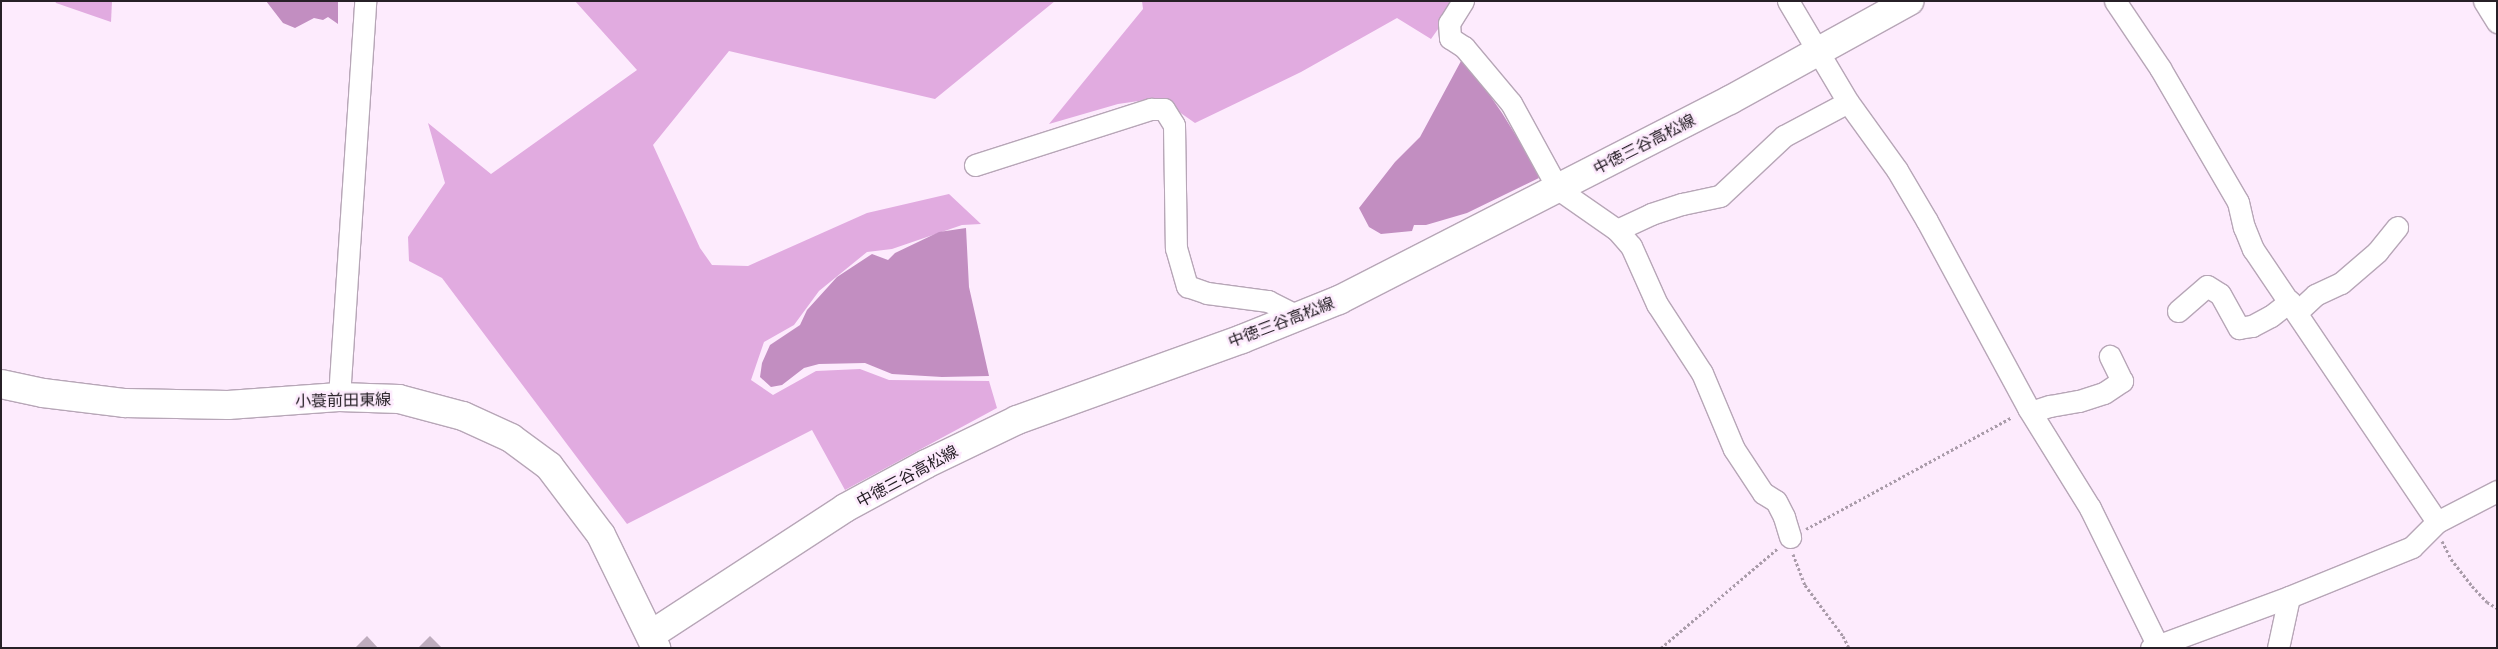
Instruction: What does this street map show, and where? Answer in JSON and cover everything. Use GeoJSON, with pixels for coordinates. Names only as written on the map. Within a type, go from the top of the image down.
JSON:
{"type":"FeatureCollection","features":[{"type":"Feature","properties":{"kind":"main road","name":"中徳三谷高松線"},"geometry":{"type":"LineString","coordinates":[[654,641],[845,508],[926,464],[1017,420],[1242,339],[1339,300],[1558,189],[1818,52],[1909,1]]}},
{"type":"Feature","properties":{"kind":"main road","name":"小蓑前田東線"},"geometry":{"type":"LineString","coordinates":[[1,384],[43,393],[125,403],[228,405],[339,397],[399,400],[463,416],[511,438],[549,466],[601,535],[654,641]]}},
{"type":"Feature","properties":{"kind":"street"},"geometry":{"type":"LineString","coordinates":[[339,397],[365,1]]}},
{"type":"Feature","properties":{"kind":"street"},"geometry":{"type":"LineString","coordinates":[[1463,1],[1449,23],[1450,38],[1464,47],[1511,103],[1558,189],[1617,230],[1631,246],[1657,304],[1702,373],[1734,449],[1763,493],[1776,501],[1789,538]]}},
{"type":"Feature","properties":{"kind":"street"},"geometry":{"type":"LineString","coordinates":[[1788,1],[1848,102],[1897,170],[1927,221],[2029,410],[2090,508],[2154,646],[2289,597],[2412,547],[2435,523],[2497,491]]}},
{"type":"Feature","properties":{"kind":"street"},"geometry":{"type":"LineString","coordinates":[[2114,1],[2160,68],[2238,202],[2244,227],[2253,249],[2435,523]]}},
{"type":"Feature","properties":{"kind":"street"},"geometry":{"type":"LineString","coordinates":[[2484,1],[2497,22]]}},
{"type":"Feature","properties":{"kind":"street"},"geometry":{"type":"LineString","coordinates":[[1617,230],[1651,214],[1682,204],[1720,196],[1784,136],[1848,102]]}},
{"type":"Feature","properties":{"kind":"street"},"geometry":{"type":"LineString","coordinates":[[975,165],[1152,109],[1164,109],[1174,125],[1176,248],[1187,286],[1207,293],[1268,301],[1298,316]]}},
{"type":"Feature","properties":{"kind":"street"},"geometry":{"type":"LineString","coordinates":[[2178,311],[2207,286],[2220,294],[2239,328],[2252,326],[2341,283],[2378,252],[2397,227]]}},
{"type":"Feature","properties":{"kind":"street"},"geometry":{"type":"LineString","coordinates":[[2029,410],[2079,401],[2104,393],[2122,381],[2110,356]]}},
{"type":"Feature","properties":{"kind":"street"},"geometry":{"type":"LineString","coordinates":[[2278,648],[2289,597]]}},
{"type":"Feature","properties":{"kind":"path"},"geometry":{"type":"LineString","coordinates":[[1661,648],[1789,538],[2029,410]]}},
{"type":"Feature","properties":{"kind":"path"},"geometry":{"type":"LineString","coordinates":[[2435,523],[2451,559],[2487,602],[2497,608]]}},
{"type":"Feature","properties":{"kind":"path"},"geometry":{"type":"LineString","coordinates":[[1789,538],[1805,585],[1843,636],[1849,648]]}},
{"type":"Feature","properties":{"kind":"shaded area"},"geometry":{"type":"Polygon","coordinates":[[[55,1],[112,1],[111,22],[56,3],[55,1]]]}},
{"type":"Feature","properties":{"kind":"shaded area"},"geometry":{"type":"Polygon","coordinates":[[[266,1],[338,1],[338,24],[328,17],[323,20],[314,18],[295,28],[283,23],[266,1]]]}},
{"type":"Feature","properties":{"kind":"shaded area"},"geometry":{"type":"Polygon","coordinates":[[[575,1],[1055,1],[935,99],[729,51],[653,145],[700,248],[712,265],[748,266],[867,213],[949,194],[981,224],[962,225],[892,249],[867,252],[819,291],[794,325],[764,342],[751,380],[773,395],[816,371],[860,369],[889,380],[989,381],[997,408],[845,490],[812,430],[627,524],[442,278],[409,261],[408,237],[445,183],[428,123],[491,174],[637,70],[575,1]]]}},
{"type":"Feature","properties":{"kind":"shaded area"},"geometry":{"type":"Polygon","coordinates":[[[1142,1],[1458,1],[1431,39],[1397,18],[1301,72],[1195,123],[1159,98],[1118,104],[1049,124],[1143,9],[1142,1]]]}},
{"type":"Feature","properties":{"kind":"shaded area"},"geometry":{"type":"Polygon","coordinates":[[[1461,61],[1484,87],[1502,113],[1533,163],[1539,178],[1467,213],[1426,225],[1414,225],[1412,231],[1381,234],[1369,227],[1359,208],[1395,162],[1420,137],[1461,61]]]}},
{"type":"Feature","properties":{"kind":"shaded area"},"geometry":{"type":"Polygon","coordinates":[[[966,228],[969,287],[989,376],[942,377],[892,374],[865,363],[819,364],[804,368],[782,385],[771,387],[760,377],[762,363],[770,345],[800,325],[807,310],[837,277],[872,254],[888,260],[895,253],[939,232],[966,228]]]}},
{"type":"Feature","properties":{"kind":"building"},"geometry":{"type":"Polygon","coordinates":[[[367,636],[378,648],[355,648],[367,636]]]}},
{"type":"Feature","properties":{"kind":"building"},"geometry":{"type":"Polygon","coordinates":[[[430,636],[442,648],[418,648],[430,636]]]}}]}
